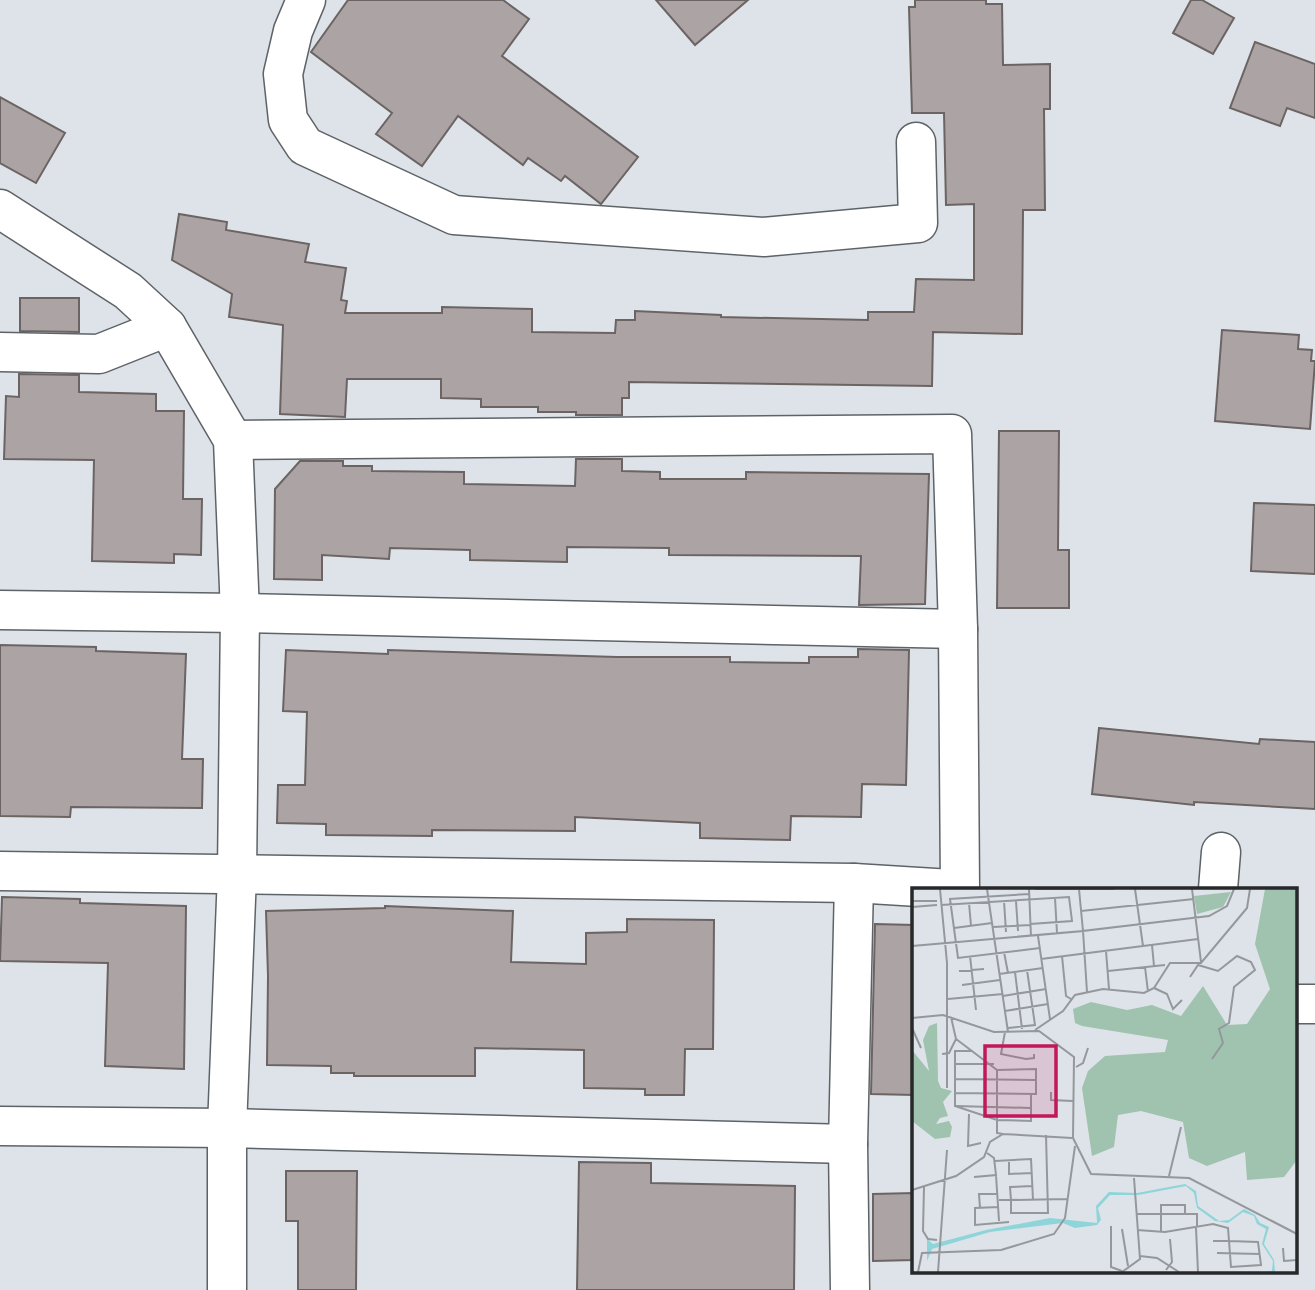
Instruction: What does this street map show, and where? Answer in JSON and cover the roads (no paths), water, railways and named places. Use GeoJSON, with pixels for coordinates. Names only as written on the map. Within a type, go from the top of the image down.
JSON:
{"type":"FeatureCollection","features":[{"type":"Feature","properties":{"kind":"street"},"geometry":{"type":"LineString","coordinates":[[306,0],[293,31],[283,74],[288,120],[305,146],[454,215],[764,237],[918,223],[916,142]]}},
{"type":"Feature","properties":{"kind":"street"},"geometry":{"type":"LineString","coordinates":[[0,209],[128,291],[167,327],[233,440],[240,613],[237,874],[228,1128],[228,1290]]}},
{"type":"Feature","properties":{"kind":"street"},"geometry":{"type":"LineString","coordinates":[[0,352],[99,354],[167,327]]}},
{"type":"Feature","properties":{"kind":"street"},"geometry":{"type":"LineString","coordinates":[[233,440],[952,433],[958,629],[960,888]]}},
{"type":"Feature","properties":{"kind":"street"},"geometry":{"type":"LineString","coordinates":[[0,610],[958,629]]}},
{"type":"Feature","properties":{"kind":"street"},"geometry":{"type":"LineString","coordinates":[[1218,888],[1221,852]]}},
{"type":"Feature","properties":{"kind":"street"},"geometry":{"type":"LineString","coordinates":[[0,871],[855,883],[935,888]]}},
{"type":"Feature","properties":{"kind":"street"},"geometry":{"type":"LineString","coordinates":[[850,1290],[848,1144],[855,883]]}},
{"type":"Feature","properties":{"kind":"street"},"geometry":{"type":"LineString","coordinates":[[0,1126],[228,1128],[848,1144]]}}]}
